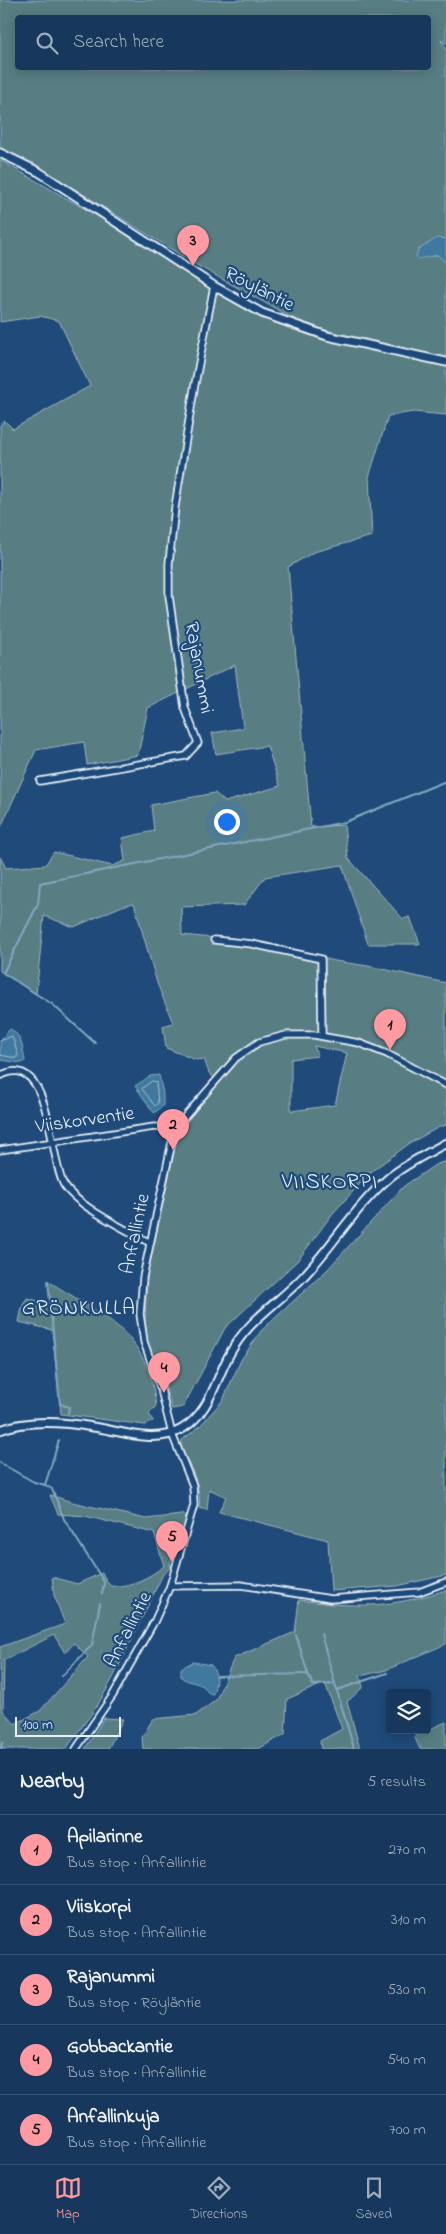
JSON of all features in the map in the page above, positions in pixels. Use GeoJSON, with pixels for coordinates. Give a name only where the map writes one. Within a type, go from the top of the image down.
{"type":"FeatureCollection","features":[{"type":"Feature","properties":{"kind":"street","name":"Röyläntie"},"geometry":{"type":"LineString","coordinates":[[0,153],[39,172],[214,286],[262,313],[298,327],[363,345],[446,362]]}},
{"type":"Feature","properties":{"kind":"street","name":"Rajanummi"},"geometry":{"type":"LineString","coordinates":[[40,781],[186,756],[198,743],[185,708],[169,596],[169,563],[175,507],[192,399],[214,286]]}},
{"type":"Feature","properties":{"kind":"street"},"geometry":{"type":"LineString","coordinates":[[214,940],[252,944],[321,959],[322,1036]]}},
{"type":"Feature","properties":{"kind":"street","name":"Anfallintie"},"geometry":{"type":"LineString","coordinates":[[76,1749],[133,1662],[170,1586],[194,1505],[191,1481],[172,1434],[161,1390],[141,1330],[141,1292],[176,1128],[212,1083],[250,1047],[269,1038],[286,1035],[322,1036],[374,1048],[446,1085]]}},
{"type":"Feature","properties":{"kind":"street"},"geometry":{"type":"LineString","coordinates":[[0,1076],[12,1072],[20,1074],[31,1079],[41,1092],[61,1178],[71,1193],[112,1221],[150,1243]]}},
{"type":"Feature","properties":{"kind":"street","name":"Viiskorventie"},"geometry":{"type":"LineString","coordinates":[[0,1150],[154,1127],[176,1128]]}},
{"type":"Feature","properties":{"kind":"street"},"geometry":{"type":"LineString","coordinates":[[0,1430],[17,1425],[40,1423],[92,1426],[156,1437],[172,1434],[196,1419],[207,1405],[224,1364],[249,1326],[302,1279],[381,1185],[401,1168],[446,1143]]}},
{"type":"Feature","properties":{"kind":"street"},"geometry":{"type":"LineString","coordinates":[[170,1586],[241,1585],[331,1598],[419,1592],[446,1582]]}},
{"type":"Feature","properties":{"kind":"green space"},"geometry":{"type":"Polygon","coordinates":[[[0,0],[446,0],[446,44],[440,39],[446,48],[446,357],[307,326],[200,267],[73,188],[0,148],[0,0]]]}},
{"type":"Feature","properties":{"kind":"green space"},"geometry":{"type":"Polygon","coordinates":[[[0,160],[106,221],[189,275],[260,316],[335,343],[446,367],[446,415],[413,412],[388,416],[369,477],[372,536],[314,552],[288,567],[311,827],[344,825],[348,858],[403,919],[410,917],[420,944],[368,944],[342,865],[265,877],[244,905],[181,907],[182,935],[252,942],[446,983],[446,1125],[410,1143],[372,1171],[333,1213],[298,1260],[225,1328],[183,1407],[172,1409],[160,1369],[150,1351],[147,1338],[145,1321],[147,1276],[179,1130],[219,1083],[209,1073],[204,1059],[196,1060],[166,1048],[163,1026],[173,1023],[157,983],[134,903],[122,906],[74,927],[44,916],[36,994],[0,971],[0,857],[6,868],[45,865],[54,852],[112,866],[125,861],[122,838],[154,831],[151,805],[215,793],[225,802],[280,786],[267,746],[216,754],[212,733],[243,728],[235,665],[148,708],[138,755],[87,765],[84,742],[36,750],[0,829],[0,425],[5,421],[13,429],[90,386],[59,321],[40,316],[0,322],[0,160]],[[314,1046],[318,1056],[291,1059],[291,1111],[335,1105],[347,1053],[314,1046]]]}},
{"type":"Feature","properties":{"kind":"green space"},"geometry":{"type":"Polygon","coordinates":[[[446,1161],[446,1575],[397,1586],[331,1591],[328,1540],[219,1512],[226,1497],[209,1489],[207,1510],[199,1508],[197,1484],[180,1446],[182,1440],[200,1426],[223,1400],[241,1360],[261,1331],[327,1270],[404,1186],[435,1165],[446,1161]]]}},
{"type":"Feature","properties":{"kind":"green space"},"geometry":{"type":"Polygon","coordinates":[[[48,1281],[105,1317],[133,1343],[143,1360],[151,1380],[156,1406],[149,1414],[153,1421],[145,1425],[61,1414],[52,1330],[19,1322],[22,1307],[27,1298],[50,1304],[48,1281]]]}},
{"type":"Feature","properties":{"kind":"green space"},"geometry":{"type":"Polygon","coordinates":[[[50,1495],[146,1519],[190,1514],[172,1556],[170,1568],[163,1574],[113,1678],[97,1706],[66,1749],[0,1749],[0,1647],[65,1624],[54,1595],[52,1577],[77,1584],[102,1573],[110,1586],[117,1586],[131,1584],[164,1566],[154,1533],[85,1516],[58,1514],[50,1495]],[[54,1635],[4,1660],[3,1711],[15,1724],[40,1711],[88,1657],[74,1643],[65,1653],[54,1635]]]}},
{"type":"Feature","properties":{"kind":"green space"},"geometry":{"type":"Polygon","coordinates":[[[446,1590],[446,1644],[386,1670],[360,1676],[363,1687],[347,1702],[360,1749],[321,1749],[320,1741],[342,1729],[325,1683],[287,1699],[285,1734],[258,1749],[143,1749],[142,1737],[153,1719],[196,1715],[216,1700],[234,1658],[295,1632],[299,1600],[373,1605],[408,1600],[446,1590]]]}},
{"type":"Feature","properties":{"kind":"green space"},"geometry":{"type":"Polygon","coordinates":[[[104,1718],[123,1719],[108,1749],[85,1749],[104,1718]]]}},
{"type":"Feature","properties":{"kind":"green space"},"geometry":{"type":"Polygon","coordinates":[[[446,1722],[446,1749],[420,1749],[414,1736],[431,1734],[431,1729],[446,1722]]]}},
{"type":"Feature","properties":{"kind":"water"},"geometry":{"type":"Polygon","coordinates":[[[437,238],[446,239],[446,263],[438,255],[418,259],[416,256],[418,250],[437,238]]]}},
{"type":"Feature","properties":{"kind":"water"},"geometry":{"type":"Polygon","coordinates":[[[10,1029],[17,1035],[21,1043],[25,1061],[22,1063],[0,1060],[0,1040],[10,1029]]]}},
{"type":"Feature","properties":{"kind":"water"},"geometry":{"type":"Polygon","coordinates":[[[159,1075],[163,1094],[163,1106],[154,1113],[135,1086],[150,1076],[159,1075]]]}},
{"type":"Feature","properties":{"kind":"water"},"geometry":{"type":"Polygon","coordinates":[[[193,1662],[211,1665],[214,1669],[216,1679],[213,1694],[209,1693],[202,1685],[181,1677],[181,1668],[193,1662]]]}},
{"type":"Feature","properties":{"kind":"waterway"},"geometry":{"type":"LineString","coordinates":[[95,1043],[52,1004],[3,973],[38,904],[40,883],[345,822],[446,781]]}},
{"type":"Feature","properties":{"kind":"waterway"},"geometry":{"type":"LineString","coordinates":[[48,1281],[60,1404],[69,1407],[68,1413]]}},
{"type":"Feature","properties":{"kind":"waterway"},"geometry":{"type":"LineString","coordinates":[[59,1440],[45,1485],[52,1489],[64,1519],[104,1582],[102,1594]]}},
{"type":"Feature","properties":{"kind":"waterway"},"geometry":{"type":"LineString","coordinates":[[0,1463],[34,1482],[45,1485]]}},
{"type":"Feature","properties":{"kind":"waterway"},"geometry":{"type":"LineString","coordinates":[[62,1676],[92,1645],[100,1603]]}},
{"type":"Feature","properties":{"kind":"waterway"},"geometry":{"type":"LineString","coordinates":[[321,1634],[335,1684]]}},
{"type":"Feature","properties":{"kind":"waterway"},"geometry":{"type":"LineString","coordinates":[[296,1635],[308,1674]]}},
{"type":"Feature","properties":{"kind":"waterway"},"geometry":{"type":"LineString","coordinates":[[337,1690],[387,1673]]}},
{"type":"Feature","properties":{"kind":"waterway"},"geometry":{"type":"LineString","coordinates":[[217,1676],[308,1674],[313,1685],[335,1684],[354,1749]]}},
{"type":"Feature","properties":{"kind":"waterway"},"geometry":{"type":"LineString","coordinates":[[1,1749],[3,1742]]}},
{"type":"Feature","properties":{"kind":"place","name":"Rajanummi"},"geometry":{"type":"Point","coordinates":[193,266]}},
{"type":"Feature","properties":{"kind":"place","name":"Apilarinne"},"geometry":{"type":"Point","coordinates":[390,1050]}},
{"type":"Feature","properties":{"kind":"place","name":"Viiskorpi"},"geometry":{"type":"Point","coordinates":[173,1150]}},
{"type":"Feature","properties":{"kind":"place","name":"Gobbackantie"},"geometry":{"type":"Point","coordinates":[164,1393]}},
{"type":"Feature","properties":{"kind":"place","name":"Anfallinkuja"},"geometry":{"type":"Point","coordinates":[172,1562]}},
{"type":"Feature","properties":{"kind":"district","name":"VIISKORPI"},"geometry":{"type":"Point","coordinates":[330,1183]}},
{"type":"Feature","properties":{"kind":"district","name":"GRÖNKULLA"},"geometry":{"type":"Point","coordinates":[79,1309]}}]}
